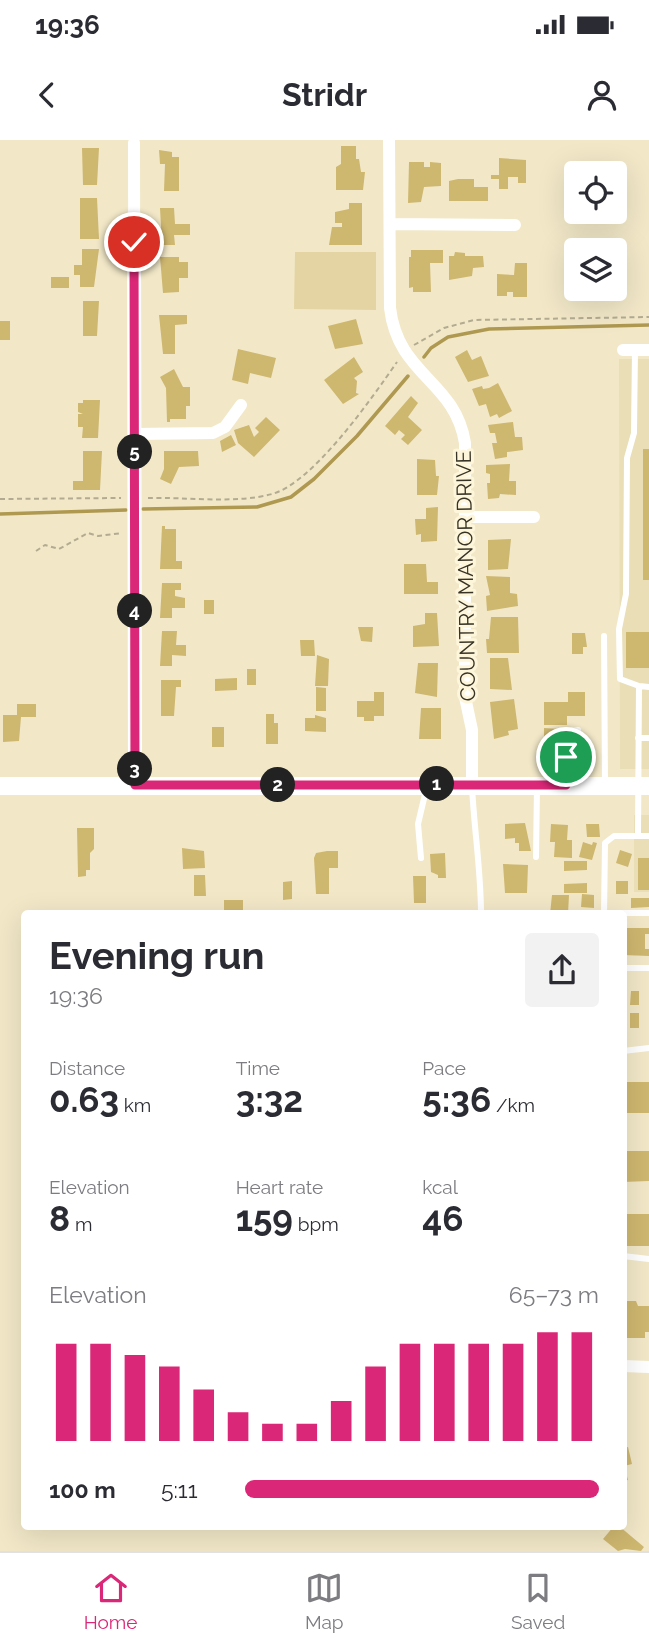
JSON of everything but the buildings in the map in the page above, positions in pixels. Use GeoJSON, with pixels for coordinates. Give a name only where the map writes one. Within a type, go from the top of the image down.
{"type":"FeatureCollection","features":[{"type":"Feature","properties":{"kind":"main road"},"geometry":{"type":"LineString","coordinates":[[0,786],[643,786]]}},
{"type":"Feature","properties":{"kind":"street","name":"COUNTRY MANOR DRIVE"},"geometry":{"type":"LineString","coordinates":[[389,140],[392,325],[408,358],[448,399],[462,427],[465,450],[465,697],[472,730],[472,784]]}},
{"type":"Feature","properties":{"kind":"street"},"geometry":{"type":"LineString","coordinates":[[134,143],[135,785]]}},
{"type":"Feature","properties":{"kind":"street"},"geometry":{"type":"LineString","coordinates":[[390,224],[515,225]]}},
{"type":"Feature","properties":{"kind":"street"},"geometry":{"type":"LineString","coordinates":[[629,350],[649,350]]}},
{"type":"Feature","properties":{"kind":"street"},"geometry":{"type":"LineString","coordinates":[[135,434],[213,433],[225,427],[241,405]]}},
{"type":"Feature","properties":{"kind":"street"},"geometry":{"type":"LineString","coordinates":[[466,517],[534,516]]}},
{"type":"Feature","properties":{"kind":"street"},"geometry":{"type":"LineString","coordinates":[[627,1366],[649,1367]]}},
{"type":"Feature","properties":{"kind":"lane"},"geometry":{"type":"LineString","coordinates":[[629,350],[634,433],[627,458],[626,594],[620,629],[620,678],[639,687],[649,687]]}},
{"type":"Feature","properties":{"kind":"lane"},"geometry":{"type":"LineString","coordinates":[[604,636],[605,786]]}},
{"type":"Feature","properties":{"kind":"lane"},"geometry":{"type":"LineString","coordinates":[[638,836],[643,786],[638,738],[639,687]]}},
{"type":"Feature","properties":{"kind":"lane"},"geometry":{"type":"LineString","coordinates":[[638,738],[649,738]]}},
{"type":"Feature","properties":{"kind":"lane"},"geometry":{"type":"LineString","coordinates":[[566,757],[566,785]]}},
{"type":"Feature","properties":{"kind":"lane"},"geometry":{"type":"LineString","coordinates":[[421,858],[418,824],[427,784]]}},
{"type":"Feature","properties":{"kind":"lane"},"geometry":{"type":"LineString","coordinates":[[472,784],[474,832],[481,867],[481,910]]}},
{"type":"Feature","properties":{"kind":"lane"},"geometry":{"type":"LineString","coordinates":[[536,857],[537,785]]}},
{"type":"Feature","properties":{"kind":"lane"},"geometry":{"type":"LineString","coordinates":[[604,910],[605,843],[614,836],[649,836]]}},
{"type":"Feature","properties":{"kind":"lane"},"geometry":{"type":"LineString","coordinates":[[627,913],[649,913]]}},
{"type":"Feature","properties":{"kind":"lane"},"geometry":{"type":"LineString","coordinates":[[627,968],[649,968]]}},
{"type":"Feature","properties":{"kind":"lane"},"geometry":{"type":"LineString","coordinates":[[627,1051],[649,1048]]}},
{"type":"Feature","properties":{"kind":"lane"},"geometry":{"type":"LineString","coordinates":[[627,1256],[649,1259]]}},
{"type":"Feature","properties":{"kind":"path"},"geometry":{"type":"LineString","coordinates":[[413,346],[444,328],[474,320],[649,317]]}},
{"type":"Feature","properties":{"kind":"path"},"geometry":{"type":"LineString","coordinates":[[141,498],[250,498],[274,494],[295,483],[345,430],[398,361]]}},
{"type":"Feature","properties":{"kind":"path"},"geometry":{"type":"LineString","coordinates":[[0,499],[130,498]]}},
{"type":"Feature","properties":{"kind":"path"},"geometry":{"type":"LineString","coordinates":[[36,551],[46,545],[60,549],[88,533],[98,536],[123,533]]}},
{"type":"Feature","properties":{"kind":"shaded area"},"geometry":{"type":"Polygon","coordinates":[[[295,252],[376,252],[376,310],[294,309],[295,252]]]}},
{"type":"Feature","properties":{"kind":"shaded area"},"geometry":{"type":"Polygon","coordinates":[[[619,359],[649,359],[649,769],[620,769],[619,359]]]}},
{"type":"Feature","properties":{"kind":"shaded area"},"geometry":{"type":"Polygon","coordinates":[[[634,815],[649,815],[649,892],[634,892],[634,815]]]}},
{"type":"Feature","properties":{"kind":"waterway"},"geometry":{"type":"LineString","coordinates":[[424,357],[431,348],[448,337],[489,329],[649,325]]}},
{"type":"Feature","properties":{"kind":"waterway"},"geometry":{"type":"LineString","coordinates":[[143,509],[257,507],[291,497],[314,479],[357,436],[408,376]]}},
{"type":"Feature","properties":{"kind":"waterway"},"geometry":{"type":"LineString","coordinates":[[0,514],[126,510]]}},
{"type":"Feature","properties":{"kind":"route"},"geometry":{"type":"LineString","coordinates":[[134,242],[135,785],[566,785],[566,757]]}}]}
